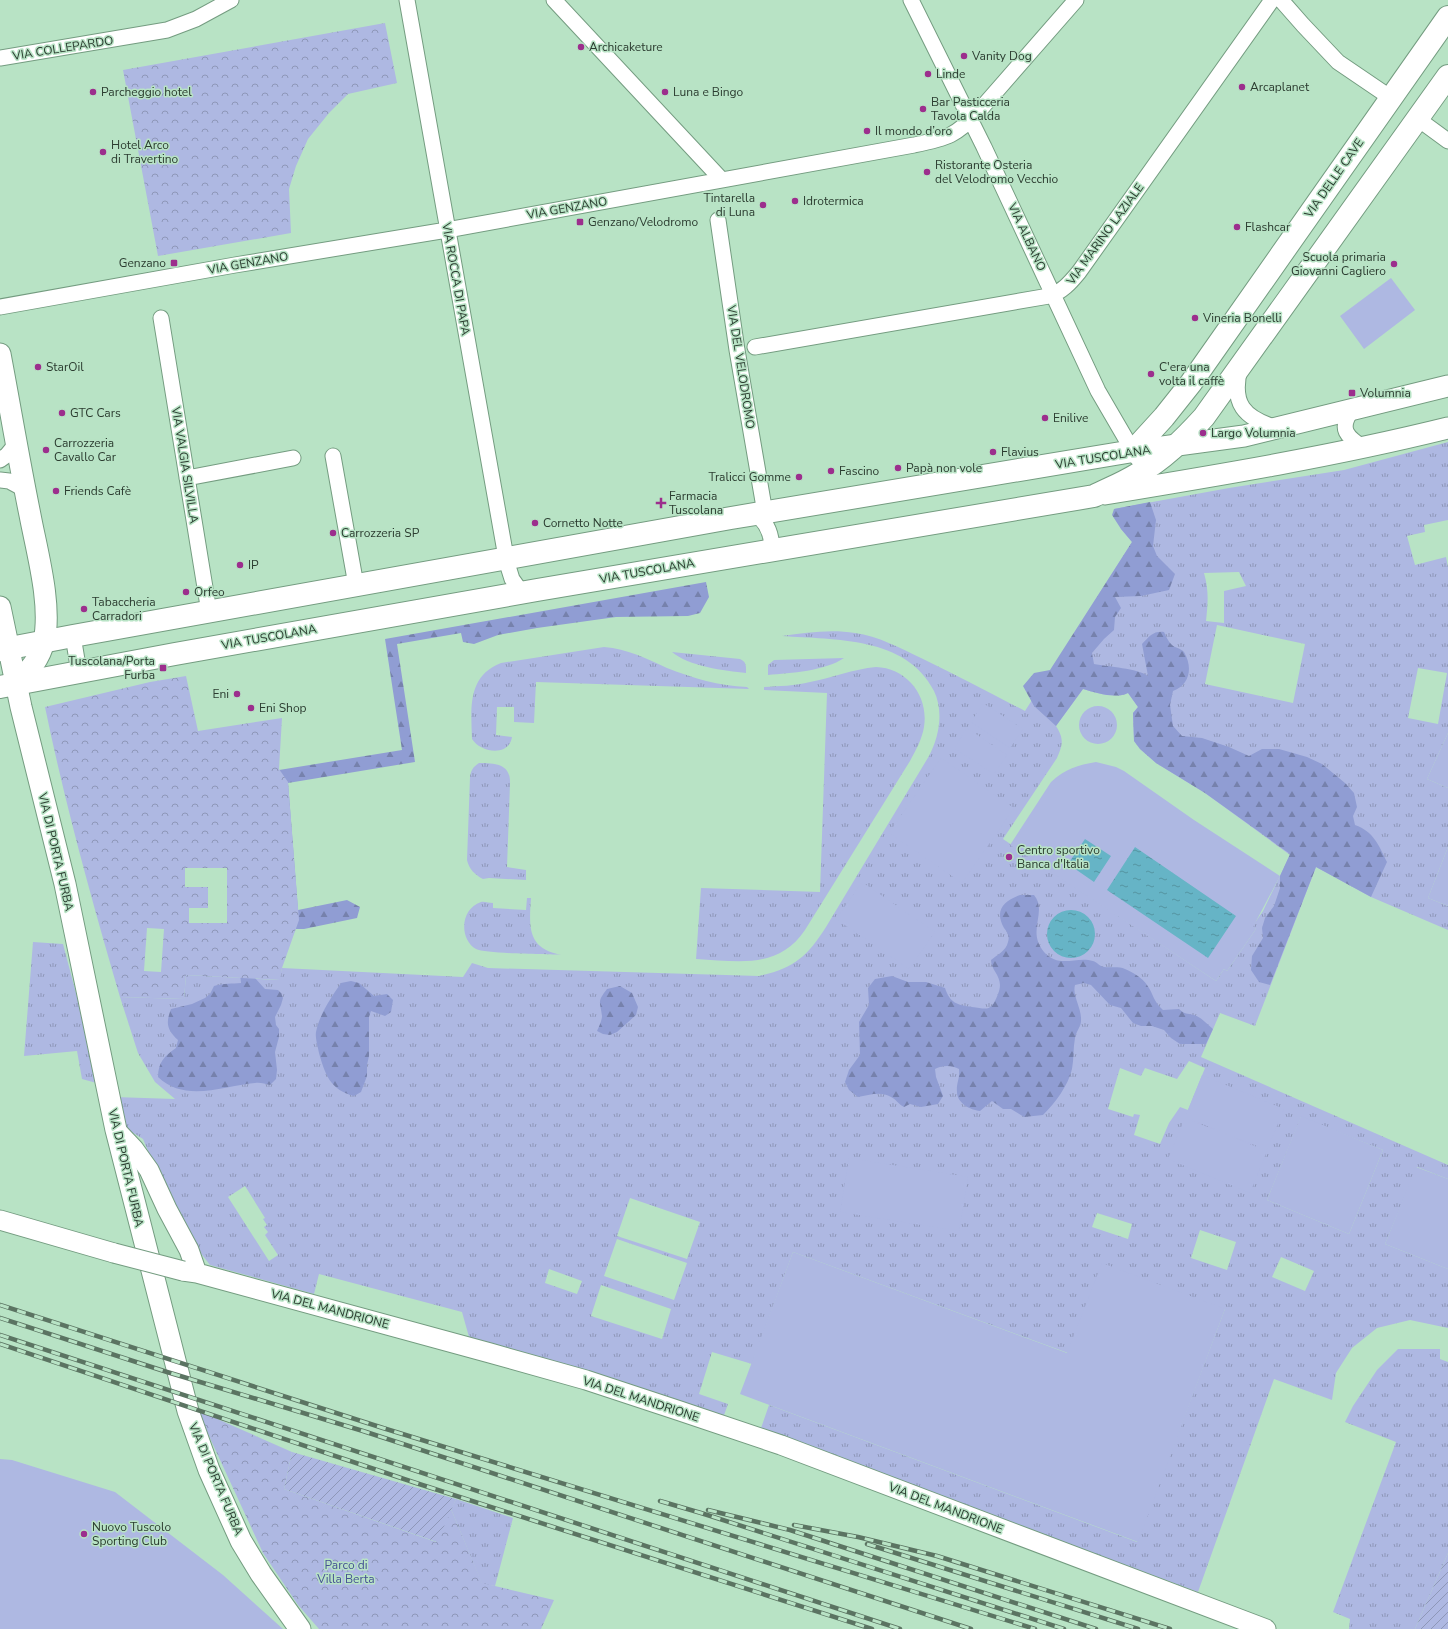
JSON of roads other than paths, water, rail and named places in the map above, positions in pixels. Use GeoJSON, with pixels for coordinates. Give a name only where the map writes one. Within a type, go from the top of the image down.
{"type":"FeatureCollection","features":[{"type":"Feature","properties":{"kind":"main road","name":"VIA DELLE CAVE"},"geometry":{"type":"LineString","coordinates":[[1133,451],[1164,418],[1194,378],[1448,17]]}},
{"type":"Feature","properties":{"kind":"main road"},"geometry":{"type":"LineString","coordinates":[[1094,496],[1144,470],[1176,446],[1212,407],[1448,76]]}},
{"type":"Feature","properties":{"kind":"main road"},"geometry":{"type":"LineString","coordinates":[[1390,98],[1418,119]]}},
{"type":"Feature","properties":{"kind":"main road"},"geometry":{"type":"LineString","coordinates":[[0,354],[43,589],[46,623],[41,653],[36,661],[8,686]]}},
{"type":"Feature","properties":{"kind":"main road","name":"VIA TUSCOLANA"},"geometry":{"type":"LineString","coordinates":[[4,649],[760,514],[1133,451],[1244,436],[1448,386]]}},
{"type":"Feature","properties":{"kind":"main road","name":"VIA TUSCOLANA"},"geometry":{"type":"LineString","coordinates":[[8,686],[522,593],[1233,473],[1364,448],[1448,428]]}},
{"type":"Feature","properties":{"kind":"main road","name":"VIA DI PORTA FURBA"},"geometry":{"type":"LineString","coordinates":[[0,607],[8,686],[65,884],[116,1130],[167,1333],[197,1440],[241,1541],[261,1574],[300,1629]]}},
{"type":"Feature","properties":{"kind":"street","name":"VIA COLLEPARDO"},"geometry":{"type":"LineString","coordinates":[[0,58],[127,38],[183,26],[231,0]]}},
{"type":"Feature","properties":{"kind":"street","name":"VIA ROCCA DI PAPA"},"geometry":{"type":"LineString","coordinates":[[407,0],[506,559]]}},
{"type":"Feature","properties":{"kind":"street"},"geometry":{"type":"LineString","coordinates":[[554,0],[722,180]]}},
{"type":"Feature","properties":{"kind":"street","name":"VIA ALBANO"},"geometry":{"type":"LineString","coordinates":[[911,0],[1054,295],[1098,391],[1133,451]]}},
{"type":"Feature","properties":{"kind":"street","name":"VIA GENZANO"},"geometry":{"type":"LineString","coordinates":[[0,307],[220,267],[447,230],[946,138],[957,132],[970,120],[1076,0]]}},
{"type":"Feature","properties":{"kind":"street","name":"VIA MARINO LAZIALE"},"geometry":{"type":"LineString","coordinates":[[755,347],[1054,295],[1064,289],[1079,272],[1272,0]]}},
{"type":"Feature","properties":{"kind":"street"},"geometry":{"type":"LineString","coordinates":[[1282,0],[1302,25],[1338,62],[1390,98]]}},
{"type":"Feature","properties":{"kind":"street"},"geometry":{"type":"LineString","coordinates":[[1418,119],[1448,141]]}},
{"type":"Feature","properties":{"kind":"street","name":"VIA DEL VELODROMO"},"geometry":{"type":"LineString","coordinates":[[718,220],[760,514]]}},
{"type":"Feature","properties":{"kind":"street","name":"VIA VALGIA SILVILLA"},"geometry":{"type":"LineString","coordinates":[[161,318],[209,612]]}},
{"type":"Feature","properties":{"kind":"street"},"geometry":{"type":"LineString","coordinates":[[1240,368],[1238,378],[1238,395],[1246,413],[1256,421],[1278,428]]}},
{"type":"Feature","properties":{"kind":"street"},"geometry":{"type":"LineString","coordinates":[[1352,410],[1347,417],[1345,430],[1353,441],[1364,448]]}},
{"type":"Feature","properties":{"kind":"street"},"geometry":{"type":"LineString","coordinates":[[0,460],[7,455],[16,444]]}},
{"type":"Feature","properties":{"kind":"street"},"geometry":{"type":"LineString","coordinates":[[1133,451],[1144,470]]}},
{"type":"Feature","properties":{"kind":"street"},"geometry":{"type":"LineString","coordinates":[[333,456],[356,585]]}},
{"type":"Feature","properties":{"kind":"street"},"geometry":{"type":"LineString","coordinates":[[187,478],[293,458]]}},
{"type":"Feature","properties":{"kind":"street"},"geometry":{"type":"LineString","coordinates":[[0,480],[10,481],[24,489]]}},
{"type":"Feature","properties":{"kind":"street"},"geometry":{"type":"LineString","coordinates":[[760,514],[762,521],[769,532],[772,551]]}},
{"type":"Feature","properties":{"kind":"street"},"geometry":{"type":"LineString","coordinates":[[506,559],[510,573],[522,593]]}},
{"type":"Feature","properties":{"kind":"street"},"geometry":{"type":"LineString","coordinates":[[73,636],[79,672]]}},
{"type":"Feature","properties":{"kind":"street"},"geometry":{"type":"LineString","coordinates":[[116,1130],[134,1149],[150,1170],[167,1209],[189,1250],[190,1272]]}},
{"type":"Feature","properties":{"kind":"street","name":"VIA DEL MANDRIONE"},"geometry":{"type":"LineString","coordinates":[[0,1220],[586,1380],[781,1445],[1266,1629]]}},
{"type":"Feature","properties":{"kind":"water"},"geometry":{"type":"Polygon","coordinates":[[[1085,839],[1111,856],[1094,882],[1068,864],[1085,839]]]}},
{"type":"Feature","properties":{"kind":"water"},"geometry":{"type":"Polygon","coordinates":[[[1135,847],[1236,916],[1208,958],[1107,890],[1135,847]]]}},
{"type":"Feature","properties":{"kind":"water"},"geometry":{"type":"Polygon","coordinates":[[[1066,910],[1076,910],[1085,914],[1091,920],[1095,929],[1095,939],[1091,948],[1085,954],[1076,958],[1066,958],[1057,954],[1051,948],[1047,939],[1047,929],[1051,920],[1057,914],[1066,910]]]}},
{"type":"Feature","properties":{"kind":"railway"},"geometry":{"type":"LineString","coordinates":[[0,1305],[383,1428],[1035,1629]]}},
{"type":"Feature","properties":{"kind":"railway"},"geometry":{"type":"LineString","coordinates":[[0,1318],[167,1372],[363,1431],[971,1629]]}},
{"type":"Feature","properties":{"kind":"railway"},"geometry":{"type":"LineString","coordinates":[[0,1335],[900,1629]]}},
{"type":"Feature","properties":{"kind":"railway"},"geometry":{"type":"LineString","coordinates":[[0,1344],[416,1483],[872,1629]]}},
{"type":"Feature","properties":{"kind":"railway"},"geometry":{"type":"LineString","coordinates":[[660,1501],[1064,1629]]}},
{"type":"Feature","properties":{"kind":"railway"},"geometry":{"type":"LineString","coordinates":[[708,1510],[790,1530],[1096,1629]]}},
{"type":"Feature","properties":{"kind":"railway"},"geometry":{"type":"LineString","coordinates":[[794,1525],[858,1537],[937,1556],[1170,1629]]}},
{"type":"Feature","properties":{"kind":"railway"},"geometry":{"type":"LineString","coordinates":[[867,1544],[1138,1629]]}},
{"type":"Feature","properties":{"kind":"place","name":"Archicaketure"},"geometry":{"type":"Point","coordinates":[581,47]}},
{"type":"Feature","properties":{"kind":"place","name":"Vanity Dog"},"geometry":{"type":"Point","coordinates":[964,56]}},
{"type":"Feature","properties":{"kind":"place","name":"Linde"},"geometry":{"type":"Point","coordinates":[928,74]}},
{"type":"Feature","properties":{"kind":"place","name":"Arcaplanet"},"geometry":{"type":"Point","coordinates":[1242,87]}},
{"type":"Feature","properties":{"kind":"place","name":"Parcheggio hotel"},"geometry":{"type":"Point","coordinates":[93,92]}},
{"type":"Feature","properties":{"kind":"place","name":"Luna e Bingo"},"geometry":{"type":"Point","coordinates":[665,92]}},
{"type":"Feature","properties":{"kind":"place","name":"Bar Pasticceria Tavola Calda"},"geometry":{"type":"Point","coordinates":[923,109]}},
{"type":"Feature","properties":{"kind":"place","name":"Il mondo d’oro"},"geometry":{"type":"Point","coordinates":[867,131]}},
{"type":"Feature","properties":{"kind":"place","name":"Hotel Arco di Travertino"},"geometry":{"type":"Point","coordinates":[103,152]}},
{"type":"Feature","properties":{"kind":"place","name":"Ristorante Osteria del Velodromo Vecchio"},"geometry":{"type":"Point","coordinates":[927,172]}},
{"type":"Feature","properties":{"kind":"place","name":"Idrotermica"},"geometry":{"type":"Point","coordinates":[795,201]}},
{"type":"Feature","properties":{"kind":"place","name":"Tintarella di Luna"},"geometry":{"type":"Point","coordinates":[763,205]}},
{"type":"Feature","properties":{"kind":"place","name":"Genzano/Velodromo"},"geometry":{"type":"Point","coordinates":[580,222]}},
{"type":"Feature","properties":{"kind":"place","name":"Flashcar"},"geometry":{"type":"Point","coordinates":[1237,227]}},
{"type":"Feature","properties":{"kind":"place","name":"Genzano"},"geometry":{"type":"Point","coordinates":[174,263]}},
{"type":"Feature","properties":{"kind":"place","name":"Scuola primaria Giovanni Cagliero"},"geometry":{"type":"Point","coordinates":[1394,264]}},
{"type":"Feature","properties":{"kind":"place","name":"Vineria Bonelli"},"geometry":{"type":"Point","coordinates":[1195,318]}},
{"type":"Feature","properties":{"kind":"place","name":"StarOil"},"geometry":{"type":"Point","coordinates":[38,367]}},
{"type":"Feature","properties":{"kind":"place","name":"C'era una volta il caffè"},"geometry":{"type":"Point","coordinates":[1151,374]}},
{"type":"Feature","properties":{"kind":"place","name":"Volumnia"},"geometry":{"type":"Point","coordinates":[1352,393]}},
{"type":"Feature","properties":{"kind":"place","name":"GTC Cars"},"geometry":{"type":"Point","coordinates":[62,413]}},
{"type":"Feature","properties":{"kind":"place","name":"Enilive"},"geometry":{"type":"Point","coordinates":[1045,418]}},
{"type":"Feature","properties":{"kind":"place","name":"Largo Volumnia"},"geometry":{"type":"Point","coordinates":[1203,433]}},
{"type":"Feature","properties":{"kind":"place","name":"Carrozzeria Cavallo Car"},"geometry":{"type":"Point","coordinates":[46,450]}},
{"type":"Feature","properties":{"kind":"place","name":"Flavius"},"geometry":{"type":"Point","coordinates":[993,452]}},
{"type":"Feature","properties":{"kind":"place","name":"Papà non vole"},"geometry":{"type":"Point","coordinates":[898,468]}},
{"type":"Feature","properties":{"kind":"place","name":"Fascino"},"geometry":{"type":"Point","coordinates":[831,471]}},
{"type":"Feature","properties":{"kind":"place","name":"Tralicci Gomme"},"geometry":{"type":"Point","coordinates":[799,477]}},
{"type":"Feature","properties":{"kind":"place","name":"Friends Cafè"},"geometry":{"type":"Point","coordinates":[56,491]}},
{"type":"Feature","properties":{"kind":"place","name":"Farmacia Tuscolana"},"geometry":{"type":"Point","coordinates":[661,503]}},
{"type":"Feature","properties":{"kind":"place","name":"Cornetto Notte"},"geometry":{"type":"Point","coordinates":[535,523]}},
{"type":"Feature","properties":{"kind":"place","name":"Carrozzeria SP"},"geometry":{"type":"Point","coordinates":[333,533]}},
{"type":"Feature","properties":{"kind":"place","name":"IP"},"geometry":{"type":"Point","coordinates":[240,565]}},
{"type":"Feature","properties":{"kind":"place","name":"Orfeo"},"geometry":{"type":"Point","coordinates":[186,592]}},
{"type":"Feature","properties":{"kind":"place","name":"Tabaccheria Carradori"},"geometry":{"type":"Point","coordinates":[84,609]}},
{"type":"Feature","properties":{"kind":"place","name":"Tuscolana/Porta Furba"},"geometry":{"type":"Point","coordinates":[163,668]}},
{"type":"Feature","properties":{"kind":"place","name":"Eni"},"geometry":{"type":"Point","coordinates":[237,694]}},
{"type":"Feature","properties":{"kind":"place","name":"Eni Shop"},"geometry":{"type":"Point","coordinates":[251,708]}},
{"type":"Feature","properties":{"kind":"place","name":"Centro sportivo Banca d'Italia"},"geometry":{"type":"Point","coordinates":[1009,857]}},
{"type":"Feature","properties":{"kind":"place","name":"Nuovo Tuscolo Sporting Club"},"geometry":{"type":"Point","coordinates":[84,1534]}},
{"type":"Feature","properties":{"kind":"park label","name":"Parco di Villa Berta"},"geometry":{"type":"Point","coordinates":[346,1572]}}]}
